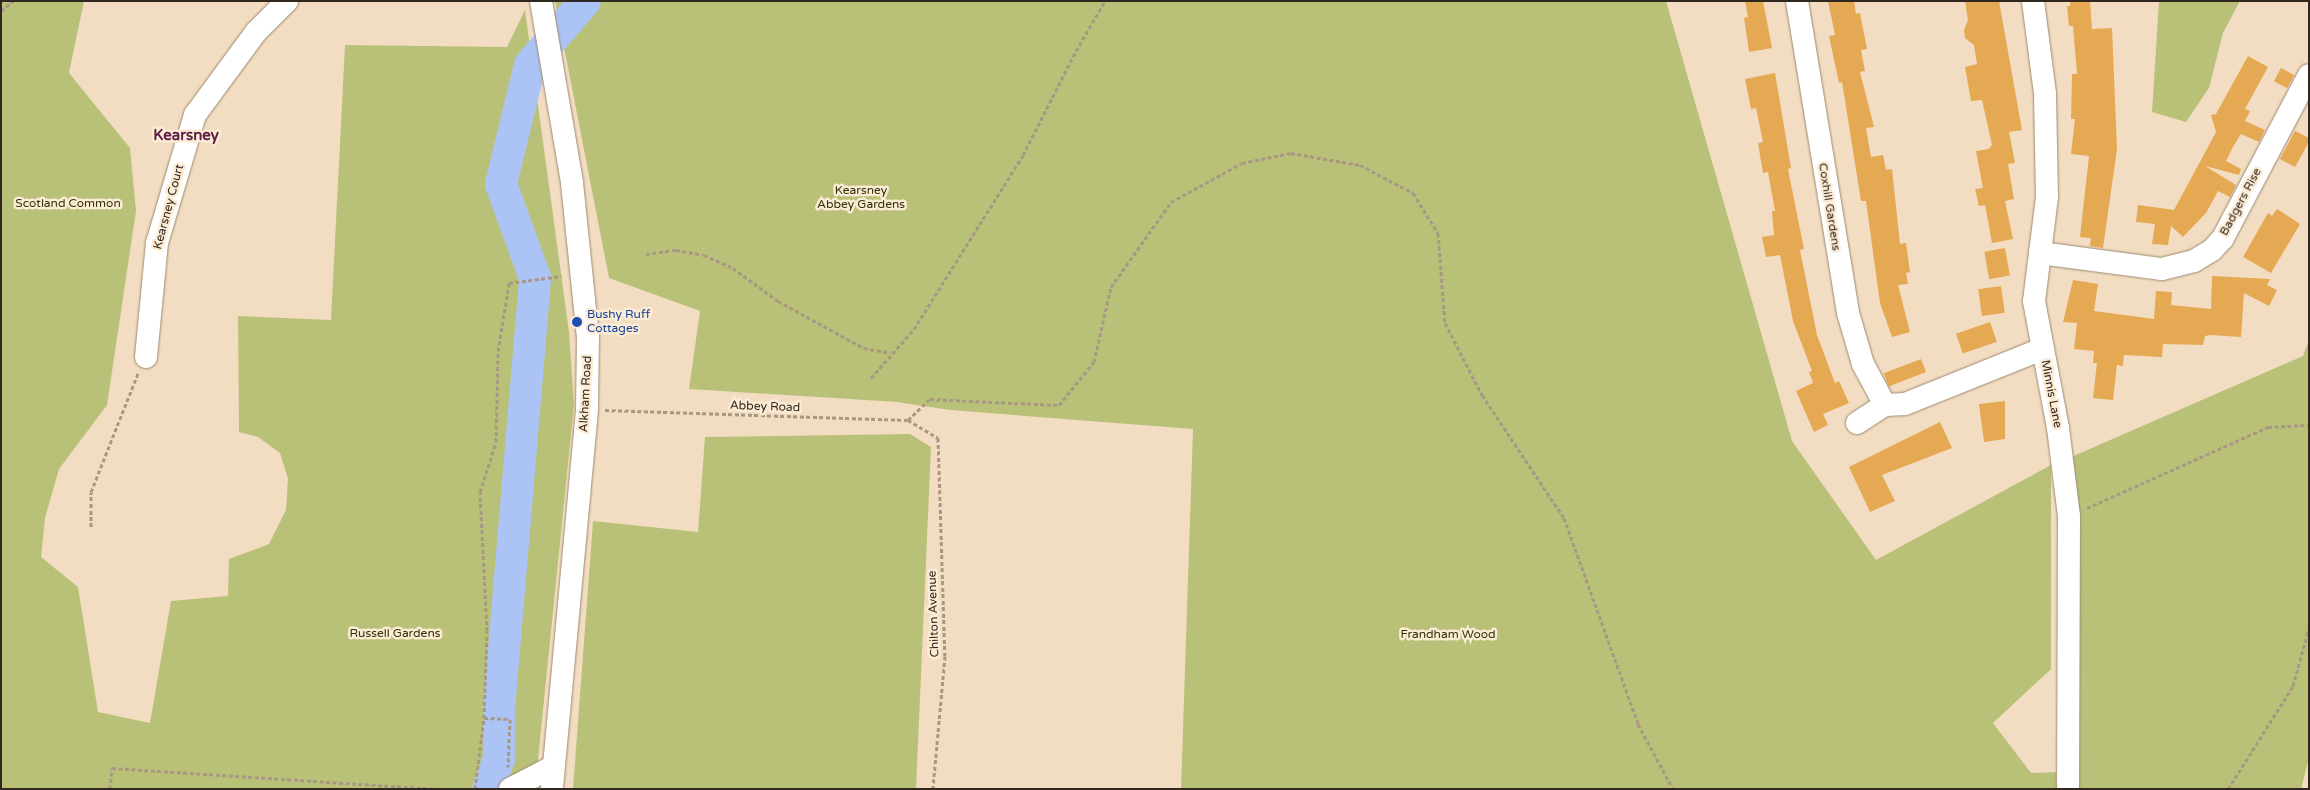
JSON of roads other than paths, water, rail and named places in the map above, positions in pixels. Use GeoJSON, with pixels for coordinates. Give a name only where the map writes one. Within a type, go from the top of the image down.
{"type":"FeatureCollection","features":[{"type":"Feature","properties":{"kind":"street","name":"Kearsney Court"},"geometry":{"type":"LineString","coordinates":[[146,357],[157,243],[195,115],[256,32],[287,1]]}},
{"type":"Feature","properties":{"kind":"street","name":"Alkham Road"},"geometry":{"type":"LineString","coordinates":[[541,1],[560,105],[585,301],[587,410],[552,778]]}},
{"type":"Feature","properties":{"kind":"street","name":"Coxhill Gardens"},"geometry":{"type":"LineString","coordinates":[[1797,1],[1848,314],[1863,364],[1884,405]]}},
{"type":"Feature","properties":{"kind":"street","name":"Minnis Lane"},"geometry":{"type":"LineString","coordinates":[[2033,1],[2045,94],[2047,197],[2034,301],[2058,428],[2069,516],[2068,789]]}},
{"type":"Feature","properties":{"kind":"street","name":"Badgers Rise"},"geometry":{"type":"LineString","coordinates":[[2040,253],[2162,269],[2194,261],[2212,250],[2223,238],[2309,75]]}},
{"type":"Feature","properties":{"kind":"street"},"geometry":{"type":"LineString","coordinates":[[1857,423],[1884,405],[1905,404],[2042,349]]}},
{"type":"Feature","properties":{"kind":"street"},"geometry":{"type":"LineString","coordinates":[[510,789],[530,777],[552,778]]}},
{"type":"Feature","properties":{"kind":"waterway"},"geometry":{"type":"LineString","coordinates":[[488,789],[499,758],[499,709],[535,278],[501,184],[530,65],[585,1]]}},
{"type":"Feature","properties":{"kind":"place","name":"Bushy Ruff Cottages"},"geometry":{"type":"Point","coordinates":[577,322]}},
{"type":"Feature","properties":{"kind":"district","name":"Kearsney"},"geometry":{"type":"Point","coordinates":[186,136]}},
{"type":"Feature","properties":{"kind":"park label","name":"Kearsney Abbey Gardens"},"geometry":{"type":"Point","coordinates":[861,198]}},
{"type":"Feature","properties":{"kind":"park label","name":"Scotland Common"},"geometry":{"type":"Point","coordinates":[68,204]}},
{"type":"Feature","properties":{"kind":"park label","name":"Russell Gardens"},"geometry":{"type":"Point","coordinates":[395,634]}},
{"type":"Feature","properties":{"kind":"park label","name":"Frandham Wood"},"geometry":{"type":"Point","coordinates":[1448,635]}}]}
